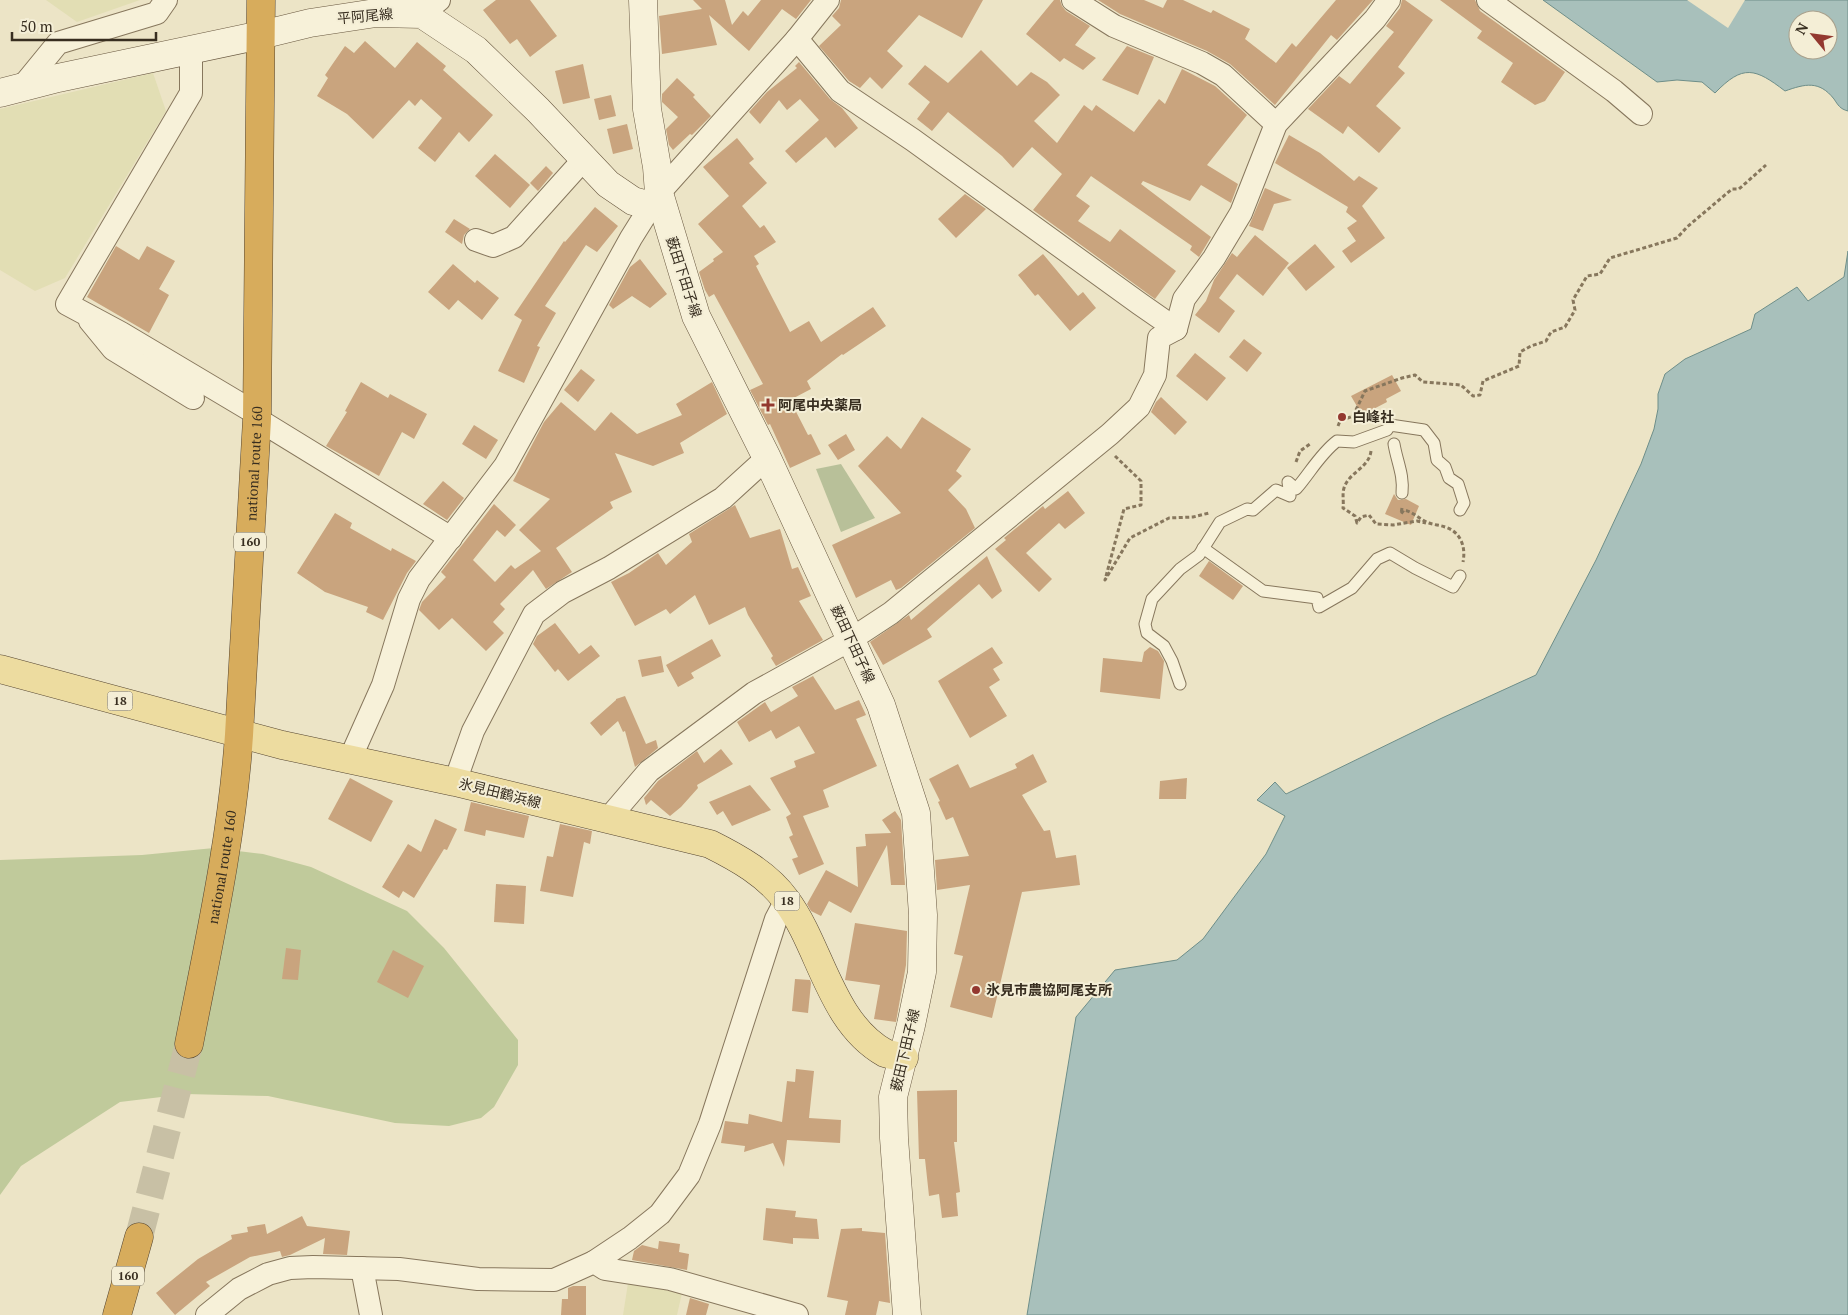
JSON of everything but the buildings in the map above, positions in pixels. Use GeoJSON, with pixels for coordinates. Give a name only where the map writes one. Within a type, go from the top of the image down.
{"type":"FeatureCollection","features":[{"type":"Feature","properties":{"kind":"highway","name":"national route 160"},"geometry":{"type":"LineString","coordinates":[[189,1044],[216,907],[236,776],[239,735],[257,416],[262,0]]}},
{"type":"Feature","properties":{"kind":"highway","name":"160"},"geometry":{"type":"LineString","coordinates":[[117,1315],[139,1237]]}},
{"type":"Feature","properties":{"kind":"main road","name":"薮田下田子線"},"geometry":{"type":"LineString","coordinates":[[643,0],[646,109],[656,167],[655,200],[696,316],[767,458],[881,705],[916,813],[923,915],[922,972],[894,1097],[894,1138],[907,1315]]}},
{"type":"Feature","properties":{"kind":"main road","name":"平阿尾線"},"geometry":{"type":"LineString","coordinates":[[11,90],[58,78],[261,35],[310,22],[430,7],[538,110],[608,184],[633,202],[655,200]]}},
{"type":"Feature","properties":{"kind":"main road","name":"氷見田鶴浜線"},"geometry":{"type":"LineString","coordinates":[[0,670],[191,720],[239,735],[455,782],[710,844],[742,860],[772,884],[786,900],[801,924],[838,1002],[862,1035],[886,1053],[904,1058]]}},
{"type":"Feature","properties":{"kind":"street"},"geometry":{"type":"LineString","coordinates":[[11,90],[58,43],[157,13],[166,0]]}},
{"type":"Feature","properties":{"kind":"street"},"geometry":{"type":"LineString","coordinates":[[350,759],[383,684],[409,598],[419,579],[505,466],[631,238],[655,200],[797,40],[828,0]]}},
{"type":"Feature","properties":{"kind":"street"},"geometry":{"type":"LineString","coordinates":[[1073,0],[1114,26],[1202,63],[1222,75],[1276,124]]}},
{"type":"Feature","properties":{"kind":"street"},"geometry":{"type":"LineString","coordinates":[[608,819],[649,771],[747,698],[850,640],[891,613],[1110,434],[1139,407],[1155,375],[1159,338],[1176,328],[1184,300],[1214,258],[1241,213],[1276,124],[1375,19],[1389,0]]}},
{"type":"Feature","properties":{"kind":"street"},"geometry":{"type":"LineString","coordinates":[[1488,0],[1614,91],[1641,114]]}},
{"type":"Feature","properties":{"kind":"street"},"geometry":{"type":"LineString","coordinates":[[797,40],[840,91],[913,140],[1176,328]]}},
{"type":"Feature","properties":{"kind":"street"},"geometry":{"type":"LineString","coordinates":[[191,49],[191,93],[67,304],[121,333],[451,538]]}},
{"type":"Feature","properties":{"kind":"street"},"geometry":{"type":"LineString","coordinates":[[476,240],[493,246],[514,237],[584,159]]}},
{"type":"Feature","properties":{"kind":"street"},"geometry":{"type":"LineString","coordinates":[[85,314],[113,349],[193,398]]}},
{"type":"Feature","properties":{"kind":"street"},"geometry":{"type":"LineString","coordinates":[[291,456],[379,509],[393,502]]}},
{"type":"Feature","properties":{"kind":"street"},"geometry":{"type":"LineString","coordinates":[[455,782],[473,730],[534,614],[563,592],[609,568],[723,498],[767,458]]}},
{"type":"Feature","properties":{"kind":"street"},"geometry":{"type":"LineString","coordinates":[[207,1315],[239,1289],[268,1274],[290,1268],[399,1269],[478,1279],[554,1280],[594,1262],[630,1238],[660,1214],[689,1175],[710,1124],[776,919],[786,900]]}},
{"type":"Feature","properties":{"kind":"street"},"geometry":{"type":"LineString","coordinates":[[594,1262],[605,1270],[670,1279],[797,1315]]}},
{"type":"Feature","properties":{"kind":"street"},"geometry":{"type":"LineString","coordinates":[[362,1268],[371,1315]]}},
{"type":"Feature","properties":{"kind":"lane"},"geometry":{"type":"LineString","coordinates":[[1288,482],[1296,489],[1327,449],[1337,441],[1354,442],[1387,430],[1390,425],[1424,430],[1434,443],[1436,460],[1445,467],[1449,478],[1458,484],[1464,504],[1460,510]]}},
{"type":"Feature","properties":{"kind":"lane"},"geometry":{"type":"LineString","coordinates":[[1394,444],[1403,479],[1402,493]]}},
{"type":"Feature","properties":{"kind":"lane"},"geometry":{"type":"LineString","coordinates":[[1180,684],[1172,661],[1164,646],[1147,633],[1145,624],[1152,599],[1180,569],[1199,555],[1220,522],[1247,509],[1253,510],[1276,490],[1290,496],[1288,482]]}},
{"type":"Feature","properties":{"kind":"lane"},"geometry":{"type":"LineString","coordinates":[[1203,548],[1263,591],[1317,598],[1319,607],[1352,588],[1377,559],[1390,553],[1415,568],[1453,586],[1460,576]]}},
{"type":"Feature","properties":{"kind":"path"},"geometry":{"type":"LineString","coordinates":[[1338,428],[1340,421],[1353,416],[1365,392],[1402,378],[1415,375],[1423,382],[1461,385],[1473,396],[1480,395],[1483,381],[1520,366],[1520,352],[1546,341],[1552,332],[1565,327],[1575,310],[1572,300],[1587,276],[1600,274],[1610,258],[1677,238],[1687,227],[1732,189],[1739,189],[1766,164]]}},
{"type":"Feature","properties":{"kind":"path"},"geometry":{"type":"LineString","coordinates":[[1110,434],[1114,454],[1140,481],[1141,504],[1124,508],[1105,580],[1130,538],[1169,518],[1193,517],[1217,510]]}},
{"type":"Feature","properties":{"kind":"path"},"geometry":{"type":"LineString","coordinates":[[1288,482],[1300,451],[1316,441]]}},
{"type":"Feature","properties":{"kind":"path"},"geometry":{"type":"LineString","coordinates":[[1370,448],[1372,452],[1369,459],[1352,476],[1343,490],[1344,508],[1355,516],[1357,523],[1361,516],[1369,515],[1376,524],[1393,525],[1417,521],[1447,527],[1462,542],[1465,554],[1460,576]]}},
{"type":"Feature","properties":{"kind":"path"},"geometry":{"type":"LineString","coordinates":[[1402,493],[1401,514],[1404,510],[1408,511],[1429,524]]}},
{"type":"Feature","properties":{"kind":"shaded area"},"geometry":{"type":"Polygon","coordinates":[[[46,0],[140,0],[77,22],[46,0]]]}},
{"type":"Feature","properties":{"kind":"shaded area"},"geometry":{"type":"Polygon","coordinates":[[[153,73],[166,111],[65,278],[35,291],[0,270],[0,109],[153,73]]]}},
{"type":"Feature","properties":{"kind":"shaded area"},"geometry":{"type":"Polygon","coordinates":[[[628,1283],[682,1293],[677,1315],[623,1315],[628,1283]]]}},
{"type":"Feature","properties":{"kind":"green space"},"geometry":{"type":"Polygon","coordinates":[[[841,464],[875,518],[841,532],[816,469],[841,464]]]}},
{"type":"Feature","properties":{"kind":"green space"},"geometry":{"type":"Polygon","coordinates":[[[214,848],[263,854],[311,867],[407,911],[444,948],[518,1040],[518,1065],[494,1107],[481,1118],[449,1126],[395,1123],[268,1096],[186,1094],[120,1102],[21,1166],[0,1195],[0,860],[142,855],[214,848]]]}},
{"type":"Feature","properties":{"kind":"water"},"geometry":{"type":"Polygon","coordinates":[[[1543,0],[1848,0],[1848,111],[1841,108],[1828,93],[1817,86],[1805,85],[1785,91],[1775,83],[1749,72],[1734,77],[1715,93],[1702,82],[1677,80],[1657,82],[1543,0]]]}},
{"type":"Feature","properties":{"kind":"water"},"geometry":{"type":"Polygon","coordinates":[[[1848,251],[1848,1315],[1027,1315],[1076,1017],[1115,970],[1177,960],[1203,939],[1266,854],[1285,816],[1257,800],[1275,782],[1286,794],[1442,718],[1536,675],[1596,560],[1641,464],[1654,429],[1658,409],[1658,394],[1665,374],[1685,359],[1751,329],[1755,314],[1797,287],[1808,301],[1844,277],[1848,251]]]}},
{"type":"Feature","properties":{"kind":"pier"},"geometry":{"type":"Polygon","coordinates":[[[1687,0],[1745,0],[1728,28],[1687,0]]]}},
{"type":"Feature","properties":{"kind":"tunnel"},"geometry":{"type":"LineString","coordinates":[[139,1237],[189,1044]]}},
{"type":"Feature","properties":{"kind":"place","name":"阿尾中央薬局"},"geometry":{"type":"Point","coordinates":[768,405]}},
{"type":"Feature","properties":{"kind":"place","name":"白峰社"},"geometry":{"type":"Point","coordinates":[1342,417]}},
{"type":"Feature","properties":{"kind":"place","name":"氷見市農協阿尾支所"},"geometry":{"type":"Point","coordinates":[976,990]}}]}
